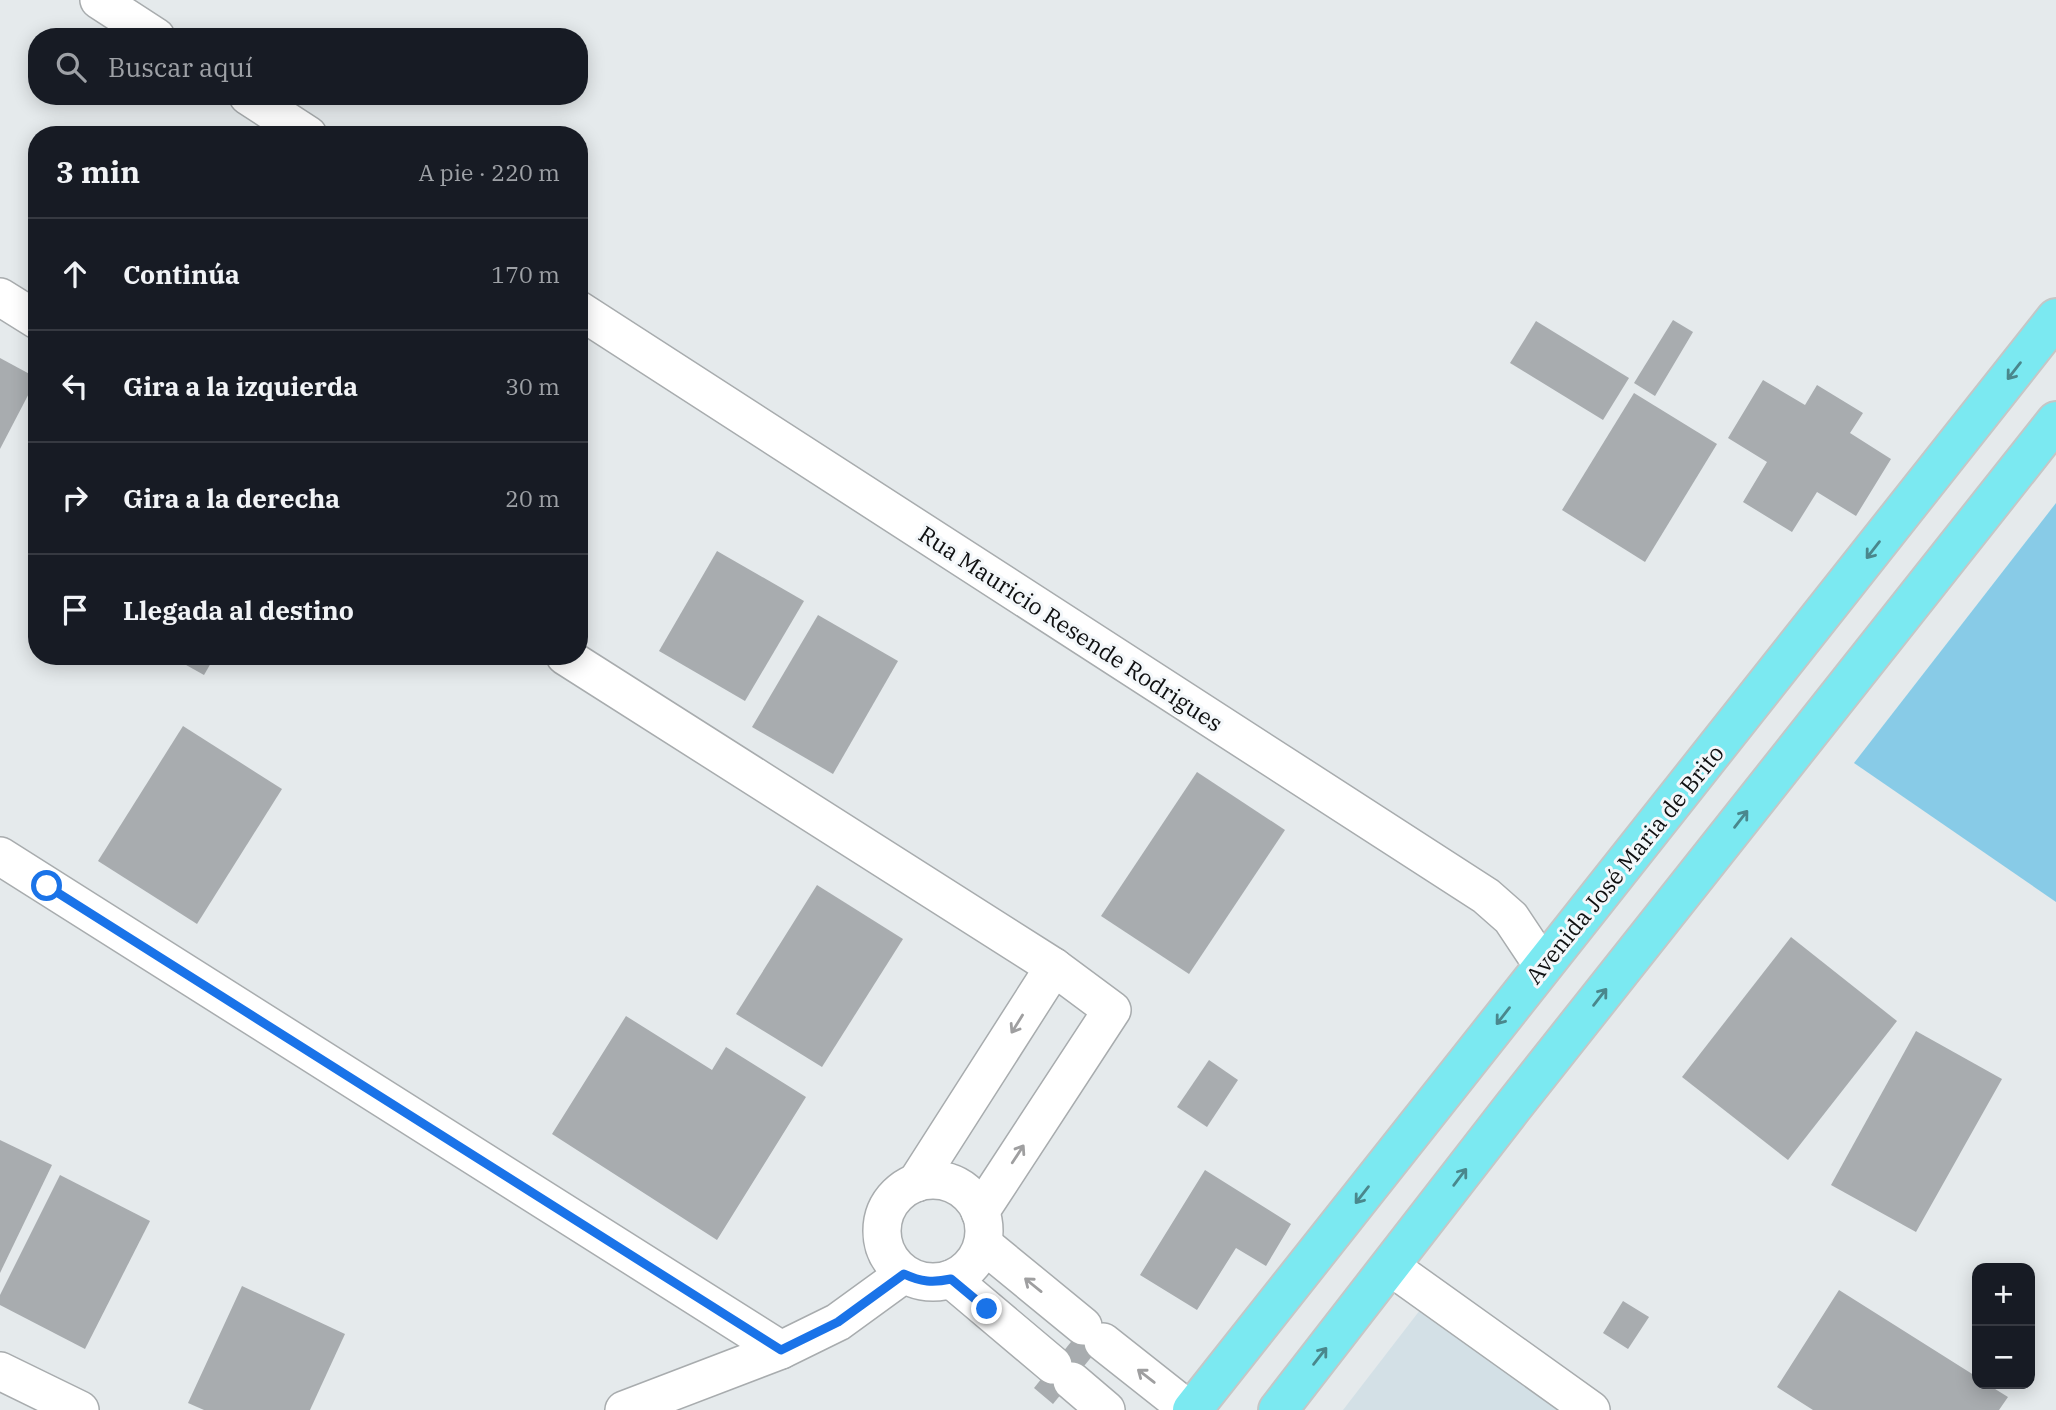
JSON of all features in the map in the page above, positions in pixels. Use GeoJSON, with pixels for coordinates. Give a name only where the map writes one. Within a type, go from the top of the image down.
{"type":"FeatureCollection","features":[{"type":"Feature","properties":{"kind":"main road","name":"Avenida José Maria de Brito"},"geometry":{"type":"LineString","coordinates":[[1190,1410],[2056,318]]}},
{"type":"Feature","properties":{"kind":"main road"},"geometry":{"type":"LineString","coordinates":[[1278,1410],[1512,1108],[2056,421]]}},
{"type":"Feature","properties":{"kind":"street"},"geometry":{"type":"LineString","coordinates":[[99,0],[142,28]]}},
{"type":"Feature","properties":{"kind":"street"},"geometry":{"type":"LineString","coordinates":[[262,105],[294,126]]}},
{"type":"Feature","properties":{"kind":"street"},"geometry":{"type":"LineString","coordinates":[[0,297],[28,314]]}},
{"type":"Feature","properties":{"kind":"street","name":"Rua Mauricio Resende Rodrigues"},"geometry":{"type":"LineString","coordinates":[[588,316],[1486,896],[1511,918],[1543,966]]}},
{"type":"Feature","properties":{"kind":"street"},"geometry":{"type":"LineString","coordinates":[[579,665],[1054,967],[1112,1010],[981,1228],[976,1259],[965,1271],[951,1279],[935,1283],[919,1281],[904,1274],[892,1263],[882,1233],[884,1217],[891,1202],[916,1183],[932,1180],[961,1188],[973,1198],[981,1228],[1086,1328],[1190,1410]]}},
{"type":"Feature","properties":{"kind":"street"},"geometry":{"type":"LineString","coordinates":[[0,856],[781,1350]]}},
{"type":"Feature","properties":{"kind":"street"},"geometry":{"type":"LineString","coordinates":[[916,1183],[1054,967]]}},
{"type":"Feature","properties":{"kind":"street"},"geometry":{"type":"LineString","coordinates":[[1391,1267],[1591,1410]]}},
{"type":"Feature","properties":{"kind":"street"},"geometry":{"type":"LineString","coordinates":[[624,1410],[781,1350],[838,1322],[904,1274]]}},
{"type":"Feature","properties":{"kind":"street"},"geometry":{"type":"LineString","coordinates":[[951,1279],[1106,1410]]}},
{"type":"Feature","properties":{"kind":"street"},"geometry":{"type":"LineString","coordinates":[[1055,1366],[1086,1328]]}},
{"type":"Feature","properties":{"kind":"street"},"geometry":{"type":"LineString","coordinates":[[0,1371],[80,1410]]}},
{"type":"Feature","properties":{"kind":"shaded area"},"geometry":{"type":"Polygon","coordinates":[[[2056,503],[2056,902],[1854,763],[2056,503]]]}},
{"type":"Feature","properties":{"kind":"shaded area"},"geometry":{"type":"Polygon","coordinates":[[[1427,1301],[1580,1410],[1343,1410],[1427,1301]]]}},
{"type":"Feature","properties":{"kind":"building"},"geometry":{"type":"Polygon","coordinates":[[[1673,320],[1693,332],[1655,396],[1634,383],[1673,320]]]}},
{"type":"Feature","properties":{"kind":"building"},"geometry":{"type":"Polygon","coordinates":[[[1536,321],[1629,378],[1603,420],[1510,363],[1536,321]]]}},
{"type":"Feature","properties":{"kind":"building"},"geometry":{"type":"Polygon","coordinates":[[[0,358],[28,373],[28,395],[0,449],[0,358]]]}},
{"type":"Feature","properties":{"kind":"building"},"geometry":{"type":"Polygon","coordinates":[[[1763,380],[1805,405],[1817,385],[1863,413],[1850,433],[1891,459],[1856,516],[1817,492],[1792,532],[1743,502],[1767,462],[1728,438],[1763,380]]]}},
{"type":"Feature","properties":{"kind":"building"},"geometry":{"type":"Polygon","coordinates":[[[1634,393],[1717,444],[1645,562],[1562,510],[1634,393]]]}},
{"type":"Feature","properties":{"kind":"building"},"geometry":{"type":"Polygon","coordinates":[[[717,551],[804,601],[745,701],[659,651],[717,551]]]}},
{"type":"Feature","properties":{"kind":"building"},"geometry":{"type":"Polygon","coordinates":[[[818,615],[898,661],[833,774],[752,727],[818,615]]]}},
{"type":"Feature","properties":{"kind":"building"},"geometry":{"type":"Polygon","coordinates":[[[186,665],[210,665],[204,675],[186,665]]]}},
{"type":"Feature","properties":{"kind":"building"},"geometry":{"type":"Polygon","coordinates":[[[183,726],[282,789],[197,924],[98,861],[183,726]]]}},
{"type":"Feature","properties":{"kind":"building"},"geometry":{"type":"Polygon","coordinates":[[[1197,772],[1285,830],[1189,974],[1101,916],[1197,772]]]}},
{"type":"Feature","properties":{"kind":"building"},"geometry":{"type":"Polygon","coordinates":[[[817,885],[903,939],[822,1067],[736,1014],[817,885]]]}},
{"type":"Feature","properties":{"kind":"building"},"geometry":{"type":"Polygon","coordinates":[[[1791,937],[1897,1021],[1788,1160],[1682,1077],[1791,937]]]}},
{"type":"Feature","properties":{"kind":"building"},"geometry":{"type":"Polygon","coordinates":[[[626,1016],[712,1070],[726,1047],[806,1097],[717,1240],[552,1134],[626,1016]]]}},
{"type":"Feature","properties":{"kind":"building"},"geometry":{"type":"Polygon","coordinates":[[[1916,1031],[2002,1079],[1916,1232],[1831,1185],[1916,1031]]]}},
{"type":"Feature","properties":{"kind":"building"},"geometry":{"type":"Polygon","coordinates":[[[1209,1060],[1238,1080],[1207,1127],[1177,1107],[1209,1060]]]}},
{"type":"Feature","properties":{"kind":"building"},"geometry":{"type":"Polygon","coordinates":[[[0,1140],[52,1165],[0,1273],[0,1140]]]}},
{"type":"Feature","properties":{"kind":"building"},"geometry":{"type":"Polygon","coordinates":[[[1205,1170],[1291,1224],[1266,1266],[1236,1248],[1197,1310],[1140,1275],[1205,1170]]]}},
{"type":"Feature","properties":{"kind":"building"},"geometry":{"type":"Polygon","coordinates":[[[60,1175],[150,1221],[85,1349],[0,1305],[0,1295],[60,1175]]]}},
{"type":"Feature","properties":{"kind":"building"},"geometry":{"type":"Polygon","coordinates":[[[242,1286],[345,1334],[310,1410],[204,1410],[188,1403],[242,1286]]]}},
{"type":"Feature","properties":{"kind":"building"},"geometry":{"type":"Polygon","coordinates":[[[1839,1290],[1972,1374],[1972,1389],[1995,1389],[2008,1397],[1999,1410],[1813,1410],[1777,1387],[1839,1290]]]}},
{"type":"Feature","properties":{"kind":"building"},"geometry":{"type":"Polygon","coordinates":[[[1623,1301],[1649,1317],[1628,1349],[1603,1333],[1623,1301]]]}},
{"type":"Feature","properties":{"kind":"building"},"geometry":{"type":"Polygon","coordinates":[[[1091,1317],[1111,1333],[1053,1404],[1034,1388],[1091,1317]]]}},
{"type":"Feature","properties":{"kind":"route"},"geometry":{"type":"LineString","coordinates":[[47,886],[781,1350],[838,1322],[904,1274],[919,1281],[935,1283],[951,1279],[987,1309]]}}]}
